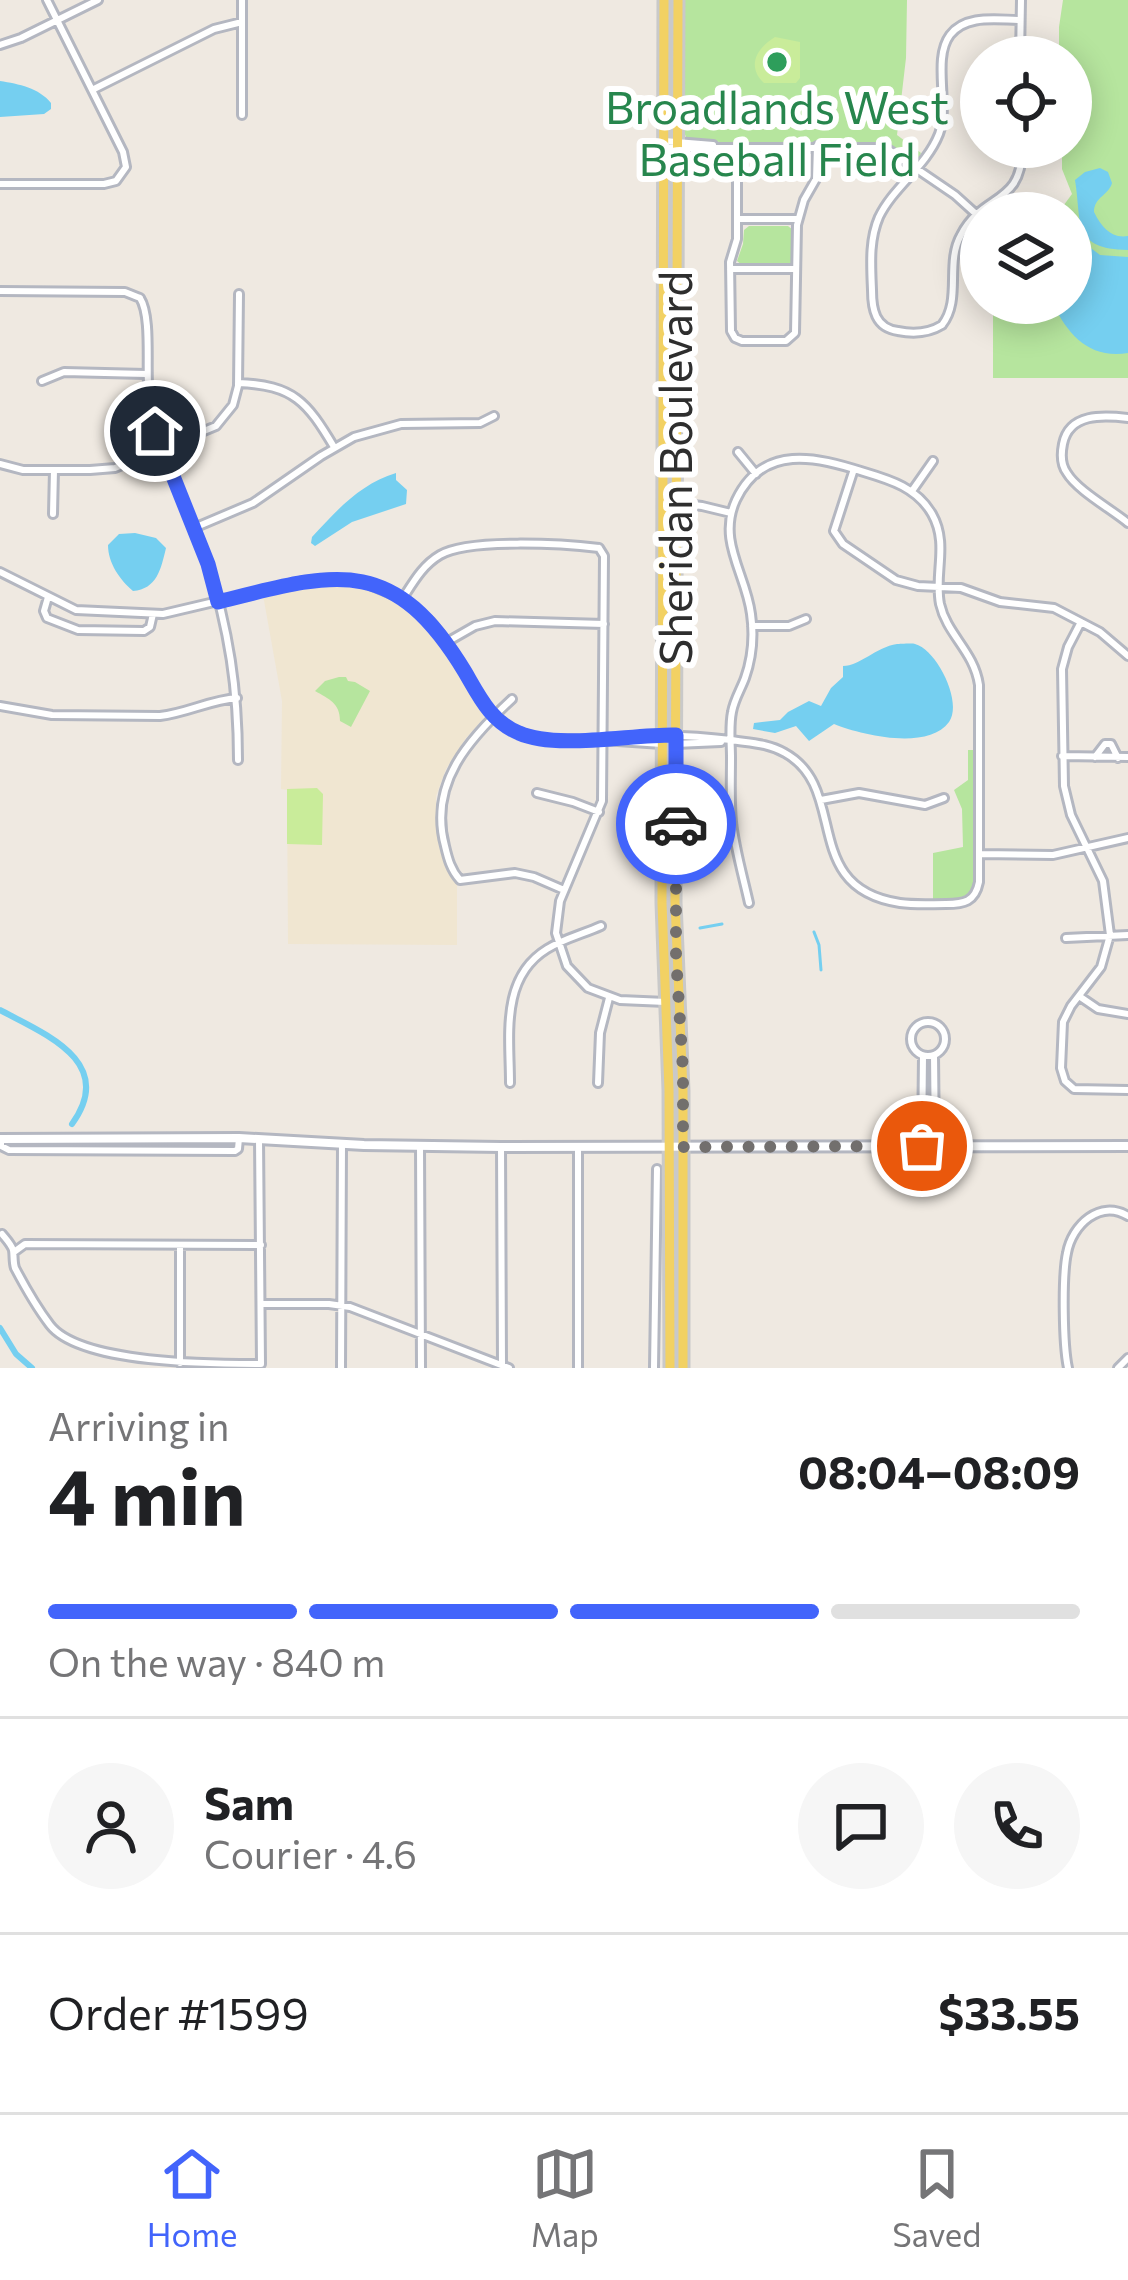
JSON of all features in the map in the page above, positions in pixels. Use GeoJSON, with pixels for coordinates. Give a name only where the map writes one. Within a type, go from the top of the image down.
{"type":"FeatureCollection","features":[{"type":"Feature","properties":{"kind":"main road","name":"Sheridan Boulevard"},"geometry":{"type":"LineString","coordinates":[[664,0],[662,740],[670,1368]]}},
{"type":"Feature","properties":{"kind":"main road","name":"Sheridan Boulevard"},"geometry":{"type":"LineString","coordinates":[[678,0],[676,938],[683,1368]]}},
{"type":"Feature","properties":{"kind":"main road"},"geometry":{"type":"LineString","coordinates":[[1,1139],[259,1138],[501,1147],[1128,1146]]}},
{"type":"Feature","properties":{"kind":"street"},"geometry":{"type":"LineString","coordinates":[[0,184],[104,184],[116,181],[124,172],[125,157],[47,0]]}},
{"type":"Feature","properties":{"kind":"street"},"geometry":{"type":"LineString","coordinates":[[0,45],[98,0]]}},
{"type":"Feature","properties":{"kind":"street"},"geometry":{"type":"LineString","coordinates":[[242,0],[242,115]]}},
{"type":"Feature","properties":{"kind":"street"},"geometry":{"type":"LineString","coordinates":[[1019,36],[1021,0]]}},
{"type":"Feature","properties":{"kind":"street"},"geometry":{"type":"LineString","coordinates":[[960,238],[952,264],[952,307],[945,328],[883,330],[872,306],[872,241],[885,207],[933,147],[941,125],[942,53],[952,29],[972,21],[1019,20]]}},
{"type":"Feature","properties":{"kind":"street"},"geometry":{"type":"LineString","coordinates":[[92,90],[203,34],[242,22]]}},
{"type":"Feature","properties":{"kind":"street"},"geometry":{"type":"LineString","coordinates":[[664,144],[886,148],[960,201]]}},
{"type":"Feature","properties":{"kind":"street"},"geometry":{"type":"LineString","coordinates":[[736,146],[737,220],[730,269],[730,331],[736,342],[786,340],[798,335],[797,219],[817,178],[818,146]]}},
{"type":"Feature","properties":{"kind":"street"},"geometry":{"type":"LineString","coordinates":[[1004,192],[1016,183],[1022,168]]}},
{"type":"Feature","properties":{"kind":"street"},"geometry":{"type":"LineString","coordinates":[[737,220],[797,219]]}},
{"type":"Feature","properties":{"kind":"street"},"geometry":{"type":"LineString","coordinates":[[730,269],[796,269]]}},
{"type":"Feature","properties":{"kind":"street"},"geometry":{"type":"LineString","coordinates":[[0,291],[143,295],[150,412],[218,602],[232,658],[238,760]]}},
{"type":"Feature","properties":{"kind":"street"},"geometry":{"type":"LineString","coordinates":[[0,464],[23,470],[115,468],[208,432],[233,405],[238,383],[239,294]]}},
{"type":"Feature","properties":{"kind":"street"},"geometry":{"type":"LineString","coordinates":[[42,381],[64,372],[146,374]]}},
{"type":"Feature","properties":{"kind":"street"},"geometry":{"type":"LineString","coordinates":[[238,383],[264,384],[292,394],[315,415],[334,447]]}},
{"type":"Feature","properties":{"kind":"street"},"geometry":{"type":"LineString","coordinates":[[194,528],[253,503],[354,437],[416,422],[480,423],[494,416]]}},
{"type":"Feature","properties":{"kind":"street"},"geometry":{"type":"LineString","coordinates":[[1128,418],[1090,417],[1078,422],[1064,439],[1062,457],[1070,478],[1128,523]]}},
{"type":"Feature","properties":{"kind":"street"},"geometry":{"type":"LineString","coordinates":[[738,452],[756,474]]}},
{"type":"Feature","properties":{"kind":"street"},"geometry":{"type":"LineString","coordinates":[[0,572],[86,611],[152,614],[175,613],[303,580],[363,582],[403,598],[431,622],[494,716],[513,731],[532,738],[731,740],[785,753],[810,776],[821,800],[833,855],[862,888],[888,901],[958,904],[976,900],[980,883],[977,674],[946,620],[938,587],[940,533],[931,512],[912,491],[893,481],[822,459],[798,457],[756,474],[731,513],[730,545],[748,596],[752,626],[748,668],[733,710],[731,740],[731,818],[749,903]]}},
{"type":"Feature","properties":{"kind":"street"},"geometry":{"type":"LineString","coordinates":[[912,491],[933,461]]}},
{"type":"Feature","properties":{"kind":"street"},"geometry":{"type":"LineString","coordinates":[[854,469],[834,531],[896,580],[961,588],[1000,602],[1044,605],[1100,632],[1128,656]]}},
{"type":"Feature","properties":{"kind":"street"},"geometry":{"type":"LineString","coordinates":[[53,514],[54,470]]}},
{"type":"Feature","properties":{"kind":"street"},"geometry":{"type":"LineString","coordinates":[[676,503],[731,513]]}},
{"type":"Feature","properties":{"kind":"street"},"geometry":{"type":"LineString","coordinates":[[599,548],[606,537]]}},
{"type":"Feature","properties":{"kind":"street"},"geometry":{"type":"LineString","coordinates":[[403,598],[433,560],[465,545],[599,548]]}},
{"type":"Feature","properties":{"kind":"street"},"geometry":{"type":"LineString","coordinates":[[599,548],[604,556],[603,790],[599,812],[564,890],[555,922],[557,944],[574,975],[609,998],[679,1001]]}},
{"type":"Feature","properties":{"kind":"street"},"geometry":{"type":"LineString","coordinates":[[48,597],[47,618],[78,630],[144,632],[152,614]]}},
{"type":"Feature","properties":{"kind":"street"},"geometry":{"type":"LineString","coordinates":[[752,626],[790,626],[806,620]]}},
{"type":"Feature","properties":{"kind":"street"},"geometry":{"type":"LineString","coordinates":[[447,642],[495,621],[604,624]]}},
{"type":"Feature","properties":{"kind":"street"},"geometry":{"type":"LineString","coordinates":[[1081,622],[1062,669],[1062,756],[1067,801],[1102,881],[1110,935],[1101,967],[1066,1013],[1061,1068],[1065,1081],[1080,1090],[1128,1090]]}},
{"type":"Feature","properties":{"kind":"street"},"geometry":{"type":"LineString","coordinates":[[0,706],[52,715],[160,716],[237,698]]}},
{"type":"Feature","properties":{"kind":"street"},"geometry":{"type":"LineString","coordinates":[[512,699],[461,754],[443,791],[442,833],[454,873],[466,881],[525,874],[564,890]]}},
{"type":"Feature","properties":{"kind":"street"},"geometry":{"type":"LineString","coordinates":[[1062,756],[1123,758]]}},
{"type":"Feature","properties":{"kind":"street"},"geometry":{"type":"LineString","coordinates":[[821,800],[859,793],[925,805],[944,798]]}},
{"type":"Feature","properties":{"kind":"street"},"geometry":{"type":"LineString","coordinates":[[537,794],[599,812]]}},
{"type":"Feature","properties":{"kind":"street"},"geometry":{"type":"LineString","coordinates":[[979,854],[1053,854],[1128,838]]}},
{"type":"Feature","properties":{"kind":"street"},"geometry":{"type":"LineString","coordinates":[[510,1083],[510,1009],[515,987],[534,959],[601,926]]}},
{"type":"Feature","properties":{"kind":"street"},"geometry":{"type":"LineString","coordinates":[[1066,938],[1128,935]]}},
{"type":"Feature","properties":{"kind":"street"},"geometry":{"type":"LineString","coordinates":[[1079,996],[1098,1009],[1128,1013]]}},
{"type":"Feature","properties":{"kind":"street"},"geometry":{"type":"LineString","coordinates":[[598,1083],[600,1034],[609,998]]}},
{"type":"Feature","properties":{"kind":"street"},"geometry":{"type":"LineString","coordinates":[[922,1146],[923,1056],[911,1044],[919,1024],[930,1022],[940,1027],[946,1040],[934,1055],[923,1056]]}},
{"type":"Feature","properties":{"kind":"street"},"geometry":{"type":"LineString","coordinates":[[934,1055],[935,1146]]}},
{"type":"Feature","properties":{"kind":"street"},"geometry":{"type":"LineString","coordinates":[[2,1234],[14,1252],[13,1264],[63,1337],[86,1347],[180,1363],[260,1366],[259,1138]]}},
{"type":"Feature","properties":{"kind":"street"},"geometry":{"type":"LineString","coordinates":[[341,1368],[342,1144]]}},
{"type":"Feature","properties":{"kind":"street"},"geometry":{"type":"LineString","coordinates":[[420,1145],[421,1368]]}},
{"type":"Feature","properties":{"kind":"street"},"geometry":{"type":"LineString","coordinates":[[260,1304],[341,1306],[504,1367],[501,1147]]}},
{"type":"Feature","properties":{"kind":"street"},"geometry":{"type":"LineString","coordinates":[[578,1147],[578,1368]]}},
{"type":"Feature","properties":{"kind":"street"},"geometry":{"type":"LineString","coordinates":[[654,1368],[657,1169]]}},
{"type":"Feature","properties":{"kind":"street"},"geometry":{"type":"LineString","coordinates":[[1068,1368],[1066,1260],[1070,1242],[1098,1211],[1112,1209],[1128,1216]]}},
{"type":"Feature","properties":{"kind":"street"},"geometry":{"type":"LineString","coordinates":[[14,1252],[26,1244],[260,1245]]}},
{"type":"Feature","properties":{"kind":"street"},"geometry":{"type":"LineString","coordinates":[[180,1245],[180,1363]]}},
{"type":"Feature","properties":{"kind":"street"},"geometry":{"type":"LineString","coordinates":[[1118,1368],[1128,1358]]}},
{"type":"Feature","properties":{"kind":"shaded area"},"geometry":{"type":"Polygon","coordinates":[[[317,583],[356,585],[406,607],[435,635],[484,711],[446,769],[436,796],[440,849],[457,882],[457,945],[288,944],[282,701],[263,595],[317,583]]]}},
{"type":"Feature","properties":{"kind":"green space"},"geometry":{"type":"Polygon","coordinates":[[[684,0],[907,0],[897,135],[921,153],[918,159],[881,142],[687,139],[682,128],[684,0]]]}},
{"type":"Feature","properties":{"kind":"green space"},"geometry":{"type":"Polygon","coordinates":[[[1063,0],[1128,0],[1128,378],[993,378],[993,324],[1092,324],[1092,192],[1071,192],[1062,168],[1092,168],[1092,36],[1059,36],[1063,0]]]}},
{"type":"Feature","properties":{"kind":"green space","name":"Broadlands West Baseball Field"},"geometry":{"type":"Polygon","coordinates":[[[775,37],[800,42],[796,83],[764,83],[759,77],[755,64],[759,52],[775,37]]]}},
{"type":"Feature","properties":{"kind":"green space"},"geometry":{"type":"Polygon","coordinates":[[[749,226],[793,230],[793,262],[742,265],[737,261],[749,226]]]}},
{"type":"Feature","properties":{"kind":"green space"},"geometry":{"type":"Polygon","coordinates":[[[339,677],[370,691],[351,727],[340,721],[333,702],[315,691],[339,677]]]}},
{"type":"Feature","properties":{"kind":"green space"},"geometry":{"type":"Polygon","coordinates":[[[968,750],[973,750],[974,886],[963,899],[933,899],[933,853],[963,847],[962,809],[954,790],[968,780],[968,750]]]}},
{"type":"Feature","properties":{"kind":"green space"},"geometry":{"type":"Polygon","coordinates":[[[317,788],[323,794],[322,845],[287,844],[287,789],[317,788]]]}},
{"type":"Feature","properties":{"kind":"water"},"geometry":{"type":"Polygon","coordinates":[[[0,81],[35,90],[51,103],[51,109],[44,114],[0,117],[0,81]]]}},
{"type":"Feature","properties":{"kind":"water"},"geometry":{"type":"Polygon","coordinates":[[[1100,168],[1108,172],[1112,183],[1094,212],[1107,230],[1128,236],[1128,250],[1092,241],[1092,192],[1076,192],[1075,180],[1100,168]]]}},
{"type":"Feature","properties":{"kind":"water"},"geometry":{"type":"Polygon","coordinates":[[[1092,249],[1100,255],[1128,257],[1128,353],[1092,349],[1066,326],[1092,324],[1092,249]]]}},
{"type":"Feature","properties":{"kind":"water"},"geometry":{"type":"Polygon","coordinates":[[[396,473],[396,480],[407,490],[406,504],[352,522],[315,546],[311,543],[350,499],[396,473]]]}},
{"type":"Feature","properties":{"kind":"water"},"geometry":{"type":"Polygon","coordinates":[[[119,534],[156,538],[166,548],[153,582],[133,591],[116,571],[108,545],[119,534]]]}},
{"type":"Feature","properties":{"kind":"water"},"geometry":{"type":"Polygon","coordinates":[[[897,644],[923,648],[946,678],[952,713],[939,731],[894,738],[834,724],[809,741],[796,726],[775,733],[753,729],[754,723],[780,720],[809,701],[821,706],[843,677],[843,666],[897,644]]]}},
{"type":"Feature","properties":{"kind":"waterway"},"geometry":{"type":"LineString","coordinates":[[700,928],[722,924]]}},
{"type":"Feature","properties":{"kind":"waterway"},"geometry":{"type":"LineString","coordinates":[[814,932],[821,970]]}},
{"type":"Feature","properties":{"kind":"waterway"},"geometry":{"type":"LineString","coordinates":[[0,1010],[54,1040],[81,1067],[86,1083],[84,1102],[72,1124]]}},
{"type":"Feature","properties":{"kind":"waterway"},"geometry":{"type":"LineString","coordinates":[[0,1328],[16,1354],[32,1368]]}},
{"type":"Feature","properties":{"kind":"way so far"},"geometry":{"type":"LineString","coordinates":[[676,824],[683,1147],[922,1146]]}},
{"type":"Feature","properties":{"kind":"place","name":"Broadlands West Baseball Field"},"geometry":{"type":"Point","coordinates":[777,62]}},
{"type":"Feature","properties":{"kind":"route"},"geometry":{"type":"LineString","coordinates":[[155,431],[208,564],[218,602],[318,578],[349,579],[391,592],[431,622],[486,707],[513,731],[543,740],[676,735],[676,824]]}}]}
